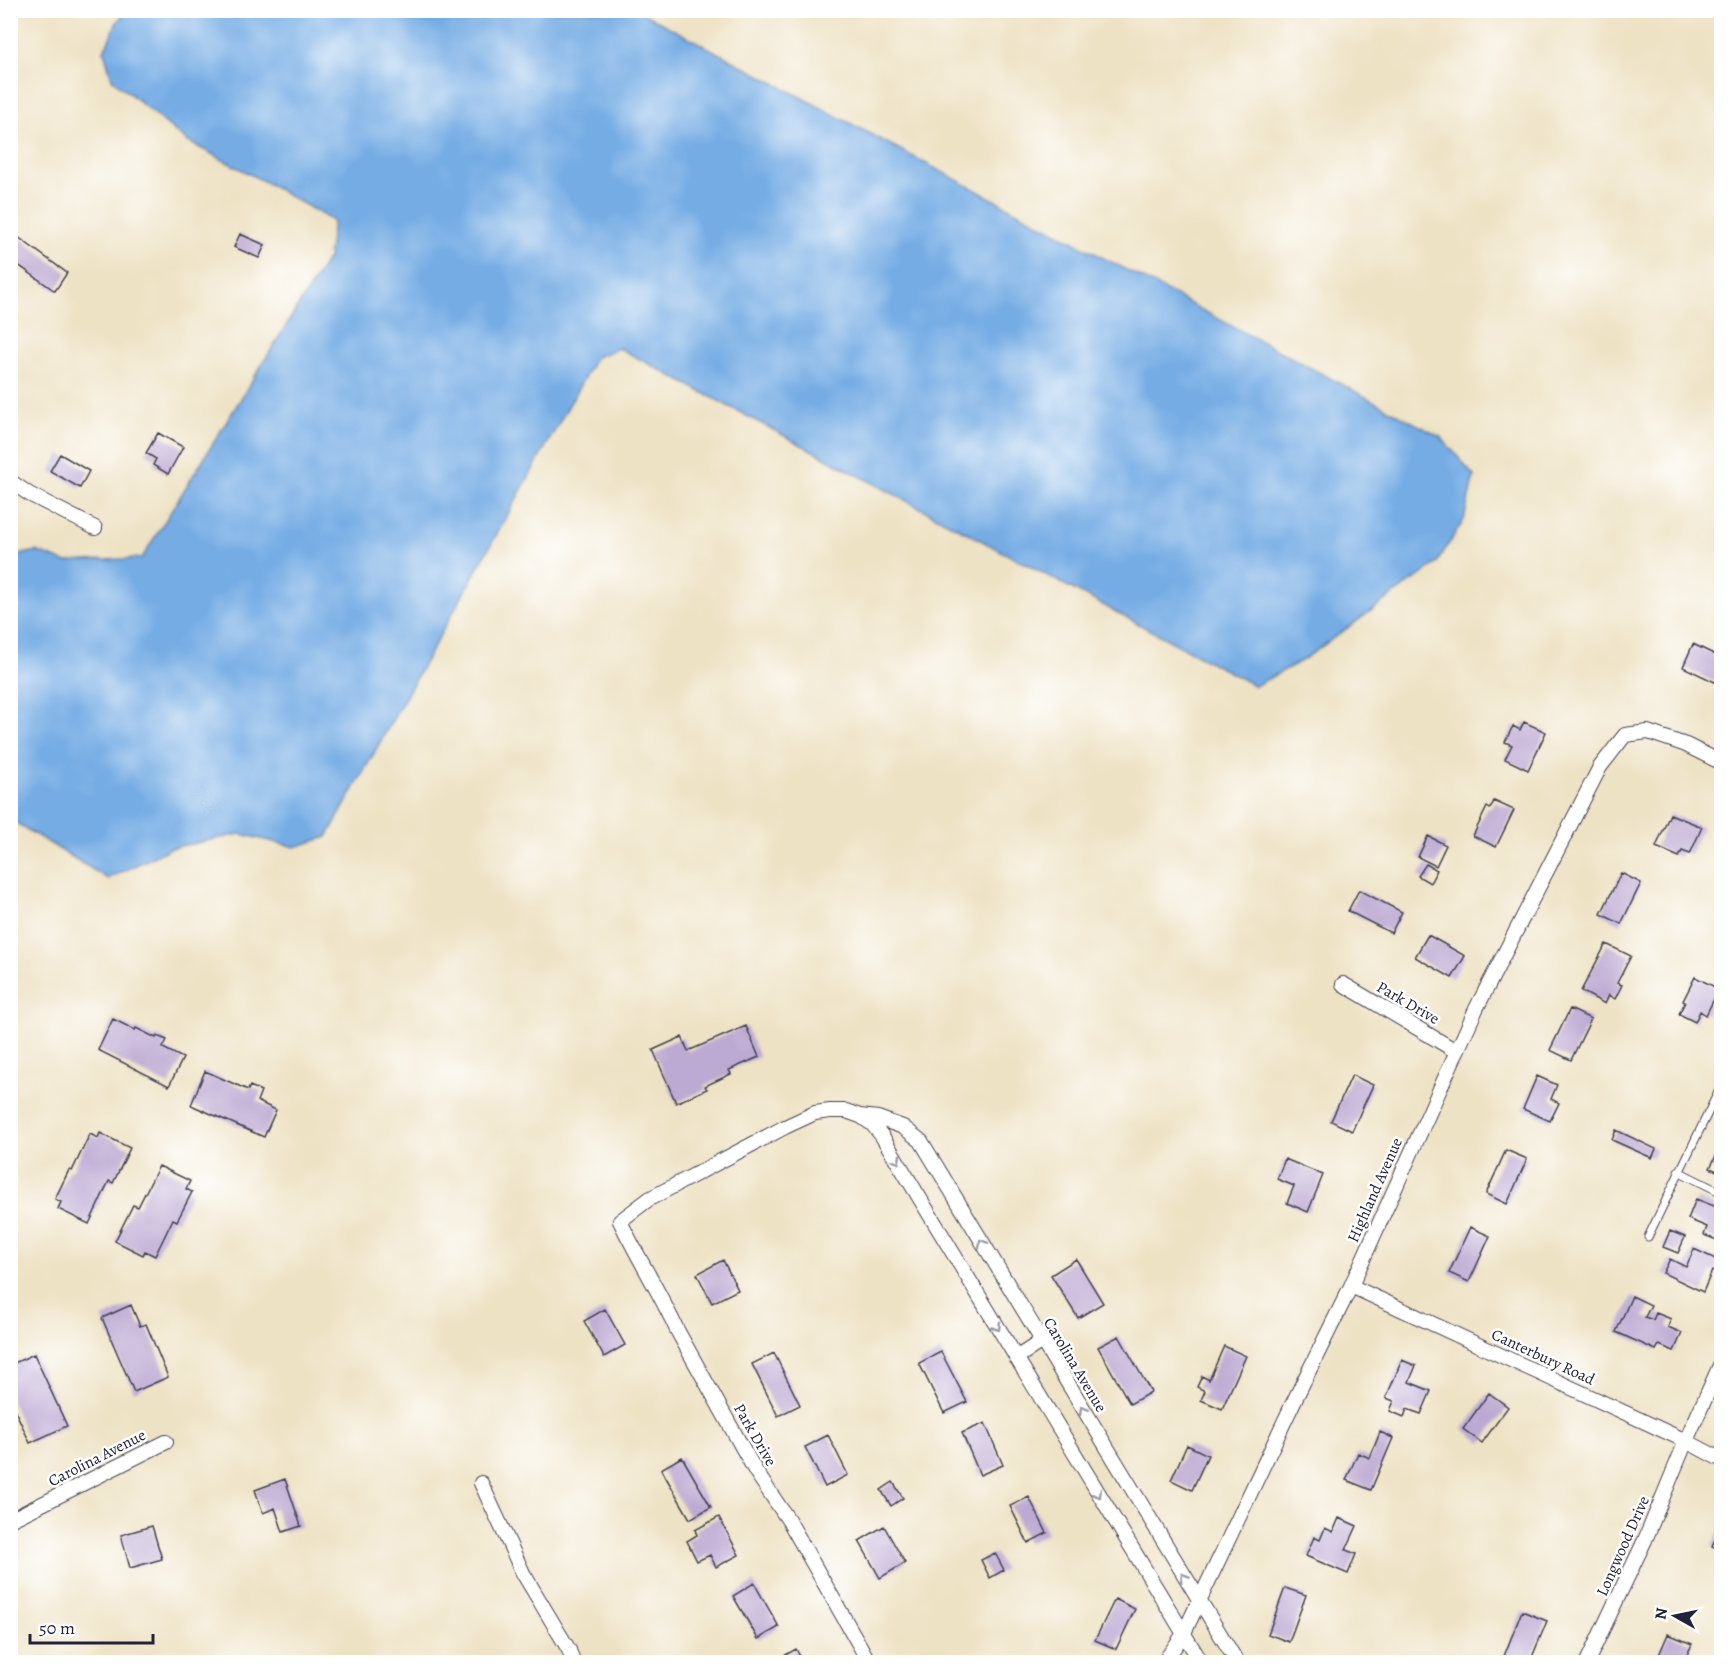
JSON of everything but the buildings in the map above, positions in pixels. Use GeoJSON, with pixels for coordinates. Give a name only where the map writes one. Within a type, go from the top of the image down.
{"type":"FeatureCollection","features":[{"type":"Feature","properties":{"kind":"street"},"geometry":{"type":"LineString","coordinates":[[10,481],[30,494],[96,528]]}},
{"type":"Feature","properties":{"kind":"street","name":"Highland Avenue"},"geometry":{"type":"LineString","coordinates":[[1164,1662],[1183,1635],[1351,1286],[1476,1009],[1600,767],[1625,735],[1648,732],[1686,745],[1722,763]]}},
{"type":"Feature","properties":{"kind":"street","name":"Park Drive"},"geometry":{"type":"LineString","coordinates":[[1343,984],[1456,1051]]}},
{"type":"Feature","properties":{"kind":"street","name":"Carolina Avenue"},"geometry":{"type":"LineString","coordinates":[[620,1221],[649,1199],[784,1127],[815,1113],[846,1111],[860,1116],[878,1118],[903,1127],[921,1141],[1237,1662]]}},
{"type":"Feature","properties":{"kind":"street"},"geometry":{"type":"LineString","coordinates":[[860,1116],[872,1124],[882,1136],[1201,1662]]}},
{"type":"Feature","properties":{"kind":"street","name":"Park Drive"},"geometry":{"type":"LineString","coordinates":[[620,1221],[750,1462],[789,1521],[869,1662]]}},
{"type":"Feature","properties":{"kind":"street","name":"Canterbury Road"},"geometry":{"type":"LineString","coordinates":[[1351,1286],[1686,1441],[1722,1460]]}},
{"type":"Feature","properties":{"kind":"street"},"geometry":{"type":"LineString","coordinates":[[1016,1358],[1042,1341]]}},
{"type":"Feature","properties":{"kind":"street","name":"Longwood Drive"},"geometry":{"type":"LineString","coordinates":[[1587,1662],[1646,1540],[1686,1441],[1722,1361]]}},
{"type":"Feature","properties":{"kind":"street","name":"Carolina Avenue"},"geometry":{"type":"LineString","coordinates":[[10,1520],[166,1442]]}},
{"type":"Feature","properties":{"kind":"street"},"geometry":{"type":"LineString","coordinates":[[481,1483],[523,1572],[569,1650],[573,1662]]}},
{"type":"Feature","properties":{"kind":"lane"},"geometry":{"type":"LineString","coordinates":[[1648,1237],[1722,1084]]}},
{"type":"Feature","properties":{"kind":"lane"},"geometry":{"type":"LineString","coordinates":[[1678,1171],[1722,1193]]}},
{"type":"Feature","properties":{"kind":"water"},"geometry":{"type":"Polygon","coordinates":[[[127,11],[639,11],[1441,437],[1474,476],[1464,520],[1436,564],[1303,660],[1255,686],[619,348],[596,357],[327,837],[295,847],[240,834],[171,848],[108,879],[11,820],[11,562],[15,556],[36,551],[65,562],[142,558],[328,258],[333,221],[187,141],[112,79],[104,51],[117,22],[127,11]]]}}]}
